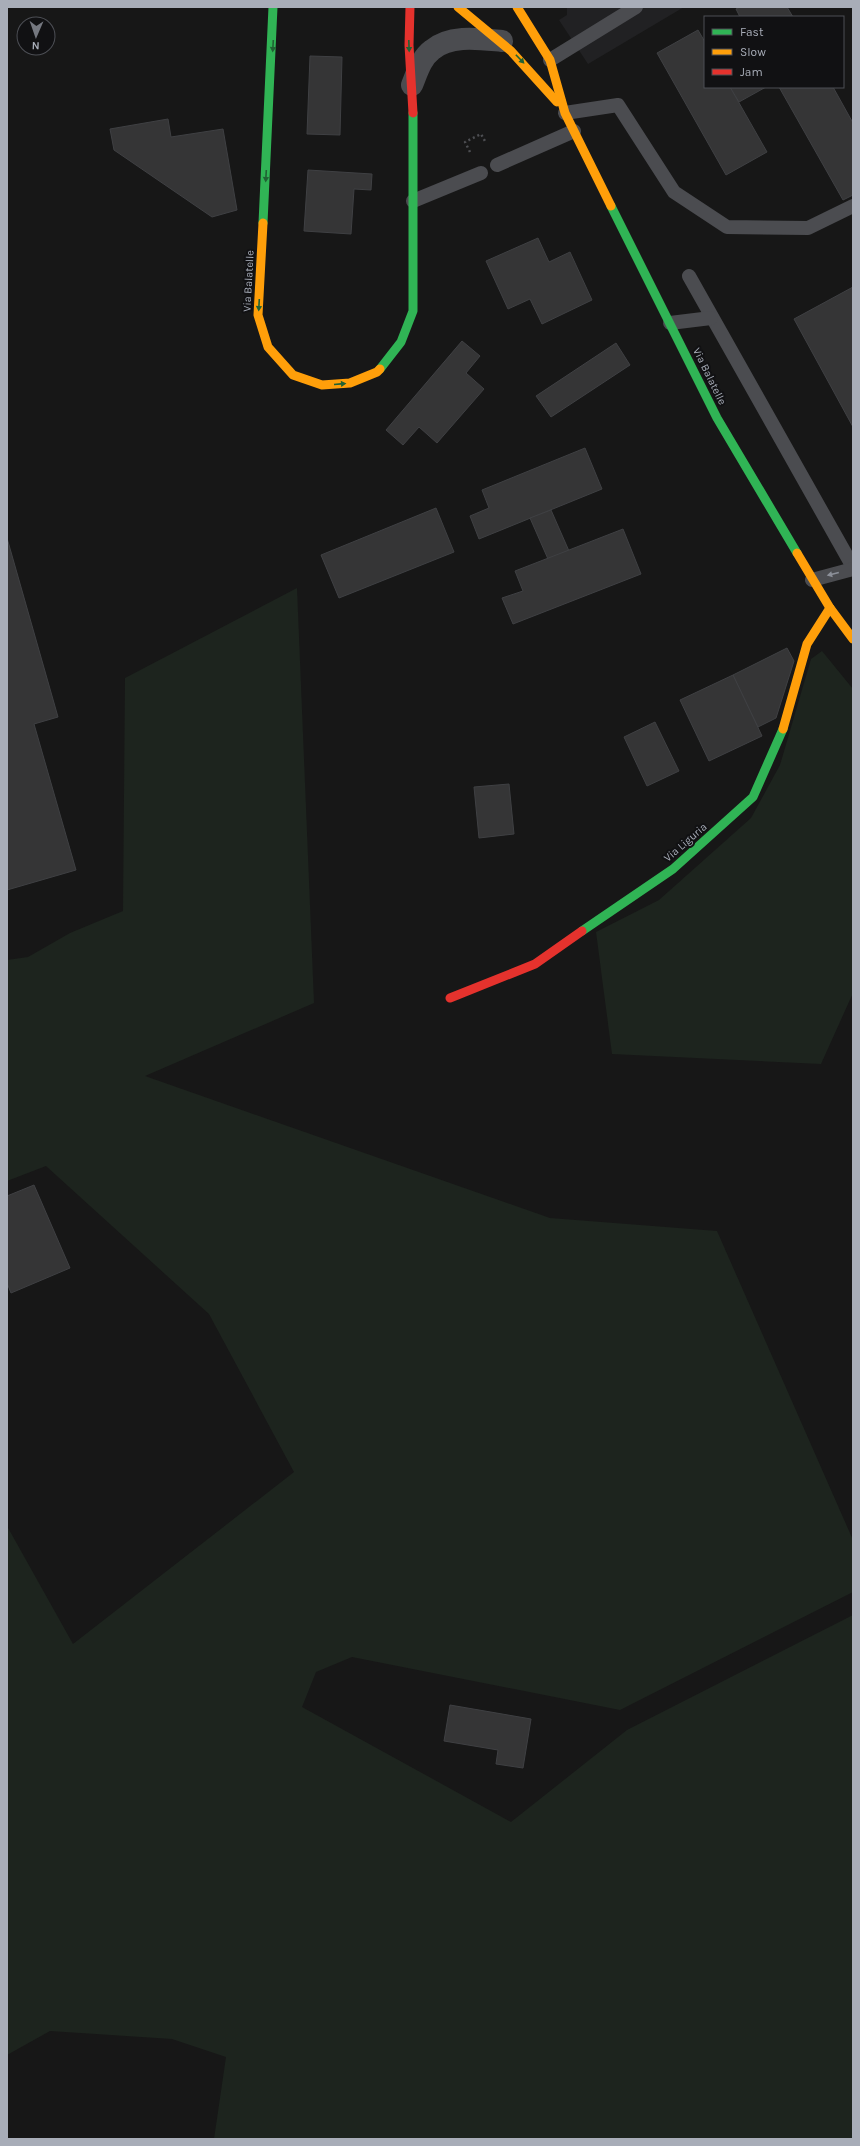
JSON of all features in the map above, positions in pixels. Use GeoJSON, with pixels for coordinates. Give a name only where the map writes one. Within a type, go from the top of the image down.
{"type":"FeatureCollection","features":[{"type":"Feature","properties":{"kind":"street","name":"Via Balatelle"},"geometry":{"type":"LineString","coordinates":[[273,7],[274,15],[258,315],[268,347],[293,375],[322,385],[350,383],[377,372],[401,342],[413,311],[412,85],[409,45],[410,7]]}},
{"type":"Feature","properties":{"kind":"street"},"geometry":{"type":"LineString","coordinates":[[517,7],[550,60],[565,113]]}},
{"type":"Feature","properties":{"kind":"street"},"geometry":{"type":"LineString","coordinates":[[412,85],[419,68],[432,49],[467,10],[502,41],[539,79],[565,113]]}},
{"type":"Feature","properties":{"kind":"street"},"geometry":{"type":"LineString","coordinates":[[432,49],[460,39],[502,41]]}},
{"type":"Feature","properties":{"kind":"street","name":"Via Balatelle"},"geometry":{"type":"LineString","coordinates":[[565,113],[717,418],[812,580],[830,608],[852,636]]}},
{"type":"Feature","properties":{"kind":"street","name":"Via Liguria"},"geometry":{"type":"LineString","coordinates":[[450,998],[535,964],[673,869],[753,797],[780,736],[807,644],[830,608]]}},
{"type":"Feature","properties":{"kind":"lane"},"geometry":{"type":"LineString","coordinates":[[550,60],[636,7]]}},
{"type":"Feature","properties":{"kind":"lane"},"geometry":{"type":"LineString","coordinates":[[565,113],[618,105],[674,192],[727,227],[808,228],[853,206]]}},
{"type":"Feature","properties":{"kind":"lane"},"geometry":{"type":"LineString","coordinates":[[497,165],[574,131]]}},
{"type":"Feature","properties":{"kind":"lane"},"geometry":{"type":"LineString","coordinates":[[413,201],[481,173]]}},
{"type":"Feature","properties":{"kind":"lane"},"geometry":{"type":"LineString","coordinates":[[689,276],[711,318],[853,568],[812,580]]}},
{"type":"Feature","properties":{"kind":"lane"},"geometry":{"type":"LineString","coordinates":[[670,323],[711,318]]}},
{"type":"Feature","properties":{"kind":"shaded area"},"geometry":{"type":"Polygon","coordinates":[[[567,7],[684,7],[588,64],[559,20],[567,15],[567,7]]]}},
{"type":"Feature","properties":{"kind":"shaded area"},"geometry":{"type":"Polygon","coordinates":[[[297,588],[314,1003],[145,1076],[550,1218],[717,1231],[853,1540],[853,1592],[620,1710],[352,1657],[316,1672],[302,1707],[511,1822],[627,1730],[853,1615],[853,2139],[214,2139],[226,2057],[172,2039],[50,2031],[7,2055],[7,1526],[73,1644],[294,1472],[209,1314],[46,1166],[7,1181],[7,960],[28,957],[70,933],[123,911],[125,678],[297,588]]]}},
{"type":"Feature","properties":{"kind":"shaded area"},"geometry":{"type":"Polygon","coordinates":[[[822,651],[853,689],[853,993],[821,1064],[612,1054],[596,932],[659,900],[751,818],[780,765],[811,659],[822,651]]]}},
{"type":"Feature","properties":{"kind":"building"},"geometry":{"type":"Polygon","coordinates":[[[740,7],[787,7],[792,16],[740,16],[736,9],[740,7]]]}},
{"type":"Feature","properties":{"kind":"building"},"geometry":{"type":"Polygon","coordinates":[[[698,30],[704,40],[704,88],[731,88],[767,152],[726,175],[657,53],[698,30]]]}},
{"type":"Feature","properties":{"kind":"building"},"geometry":{"type":"Polygon","coordinates":[[[310,56],[342,57],[340,135],[307,134],[310,56]]]}},
{"type":"Feature","properties":{"kind":"building"},"geometry":{"type":"Polygon","coordinates":[[[731,88],[764,88],[739,102],[731,88]]]}},
{"type":"Feature","properties":{"kind":"building"},"geometry":{"type":"Polygon","coordinates":[[[780,88],[834,88],[853,123],[853,195],[843,200],[780,88]]]}},
{"type":"Feature","properties":{"kind":"building"},"geometry":{"type":"Polygon","coordinates":[[[168,119],[171,137],[223,129],[237,210],[212,217],[114,150],[110,129],[168,119]]]}},
{"type":"Feature","properties":{"kind":"building"},"geometry":{"type":"Polygon","coordinates":[[[308,170],[372,174],[371,190],[354,189],[351,234],[304,231],[308,170]]]}},
{"type":"Feature","properties":{"kind":"building"},"geometry":{"type":"Polygon","coordinates":[[[538,238],[549,262],[570,252],[592,300],[542,324],[530,299],[508,309],[486,261],[538,238]]]}},
{"type":"Feature","properties":{"kind":"building"},"geometry":{"type":"Polygon","coordinates":[[[853,287],[853,427],[794,319],[853,287]]]}},
{"type":"Feature","properties":{"kind":"building"},"geometry":{"type":"Polygon","coordinates":[[[462,341],[480,356],[466,373],[484,389],[437,443],[419,427],[403,445],[386,430],[462,341]]]}},
{"type":"Feature","properties":{"kind":"building"},"geometry":{"type":"Polygon","coordinates":[[[616,343],[630,365],[551,417],[536,396],[616,343]]]}},
{"type":"Feature","properties":{"kind":"building"},"geometry":{"type":"Polygon","coordinates":[[[585,448],[602,489],[479,539],[470,516],[489,508],[482,490],[585,448]]]}},
{"type":"Feature","properties":{"kind":"building"},"geometry":{"type":"Polygon","coordinates":[[[436,508],[454,552],[339,598],[321,555],[436,508]]]}},
{"type":"Feature","properties":{"kind":"building"},"geometry":{"type":"Polygon","coordinates":[[[551,510],[569,551],[548,559],[530,518],[551,510]]]}},
{"type":"Feature","properties":{"kind":"building"},"geometry":{"type":"Polygon","coordinates":[[[623,529],[641,574],[513,624],[502,598],[523,591],[515,571],[623,529]]]}},
{"type":"Feature","properties":{"kind":"building"},"geometry":{"type":"Polygon","coordinates":[[[7,538],[58,717],[34,724],[76,870],[7,890],[7,538]]]}},
{"type":"Feature","properties":{"kind":"building"},"geometry":{"type":"Polygon","coordinates":[[[787,648],[794,661],[776,718],[758,727],[733,675],[787,648]]]}},
{"type":"Feature","properties":{"kind":"building"},"geometry":{"type":"Polygon","coordinates":[[[733,675],[762,736],[709,761],[680,700],[733,675]]]}},
{"type":"Feature","properties":{"kind":"building"},"geometry":{"type":"Polygon","coordinates":[[[655,722],[679,771],[647,786],[624,737],[655,722]]]}},
{"type":"Feature","properties":{"kind":"building"},"geometry":{"type":"Polygon","coordinates":[[[509,784],[514,834],[479,838],[474,787],[509,784]]]}},
{"type":"Feature","properties":{"kind":"building"},"geometry":{"type":"Polygon","coordinates":[[[34,1185],[70,1268],[11,1293],[7,1283],[7,1196],[34,1185]]]}},
{"type":"Feature","properties":{"kind":"building"},"geometry":{"type":"Polygon","coordinates":[[[450,1705],[531,1719],[523,1768],[496,1764],[498,1750],[444,1741],[450,1705]]]}},
{"type":"Feature","properties":{"kind":"traffic: fast"},"geometry":{"type":"LineString","coordinates":[[263,223],[273,7]]}},
{"type":"Feature","properties":{"kind":"traffic: fast"},"geometry":{"type":"LineString","coordinates":[[380,369],[401,342],[413,311],[413,113]]}},
{"type":"Feature","properties":{"kind":"traffic: fast"},"geometry":{"type":"LineString","coordinates":[[611,206],[717,418],[797,553]]}},
{"type":"Feature","properties":{"kind":"traffic: fast"},"geometry":{"type":"LineString","coordinates":[[582,931],[673,869],[753,797],[783,729]]}},
{"type":"Feature","properties":{"kind":"traffic: slow"},"geometry":{"type":"LineString","coordinates":[[458,7],[511,51],[557,102]]}},
{"type":"Feature","properties":{"kind":"traffic: slow"},"geometry":{"type":"LineString","coordinates":[[517,7],[550,60],[565,113],[611,206]]}},
{"type":"Feature","properties":{"kind":"traffic: slow"},"geometry":{"type":"LineString","coordinates":[[263,223],[258,315],[268,347],[293,375],[322,385],[350,383],[377,372],[380,369]]}},
{"type":"Feature","properties":{"kind":"traffic: slow"},"geometry":{"type":"LineString","coordinates":[[797,553],[830,608],[853,639]]}},
{"type":"Feature","properties":{"kind":"traffic: slow"},"geometry":{"type":"LineString","coordinates":[[783,729],[807,644],[830,608]]}},
{"type":"Feature","properties":{"kind":"traffic: jam"},"geometry":{"type":"LineString","coordinates":[[410,7],[409,45],[413,113]]}},
{"type":"Feature","properties":{"kind":"traffic: jam"},"geometry":{"type":"LineString","coordinates":[[450,998],[535,964],[582,931]]}}]}
